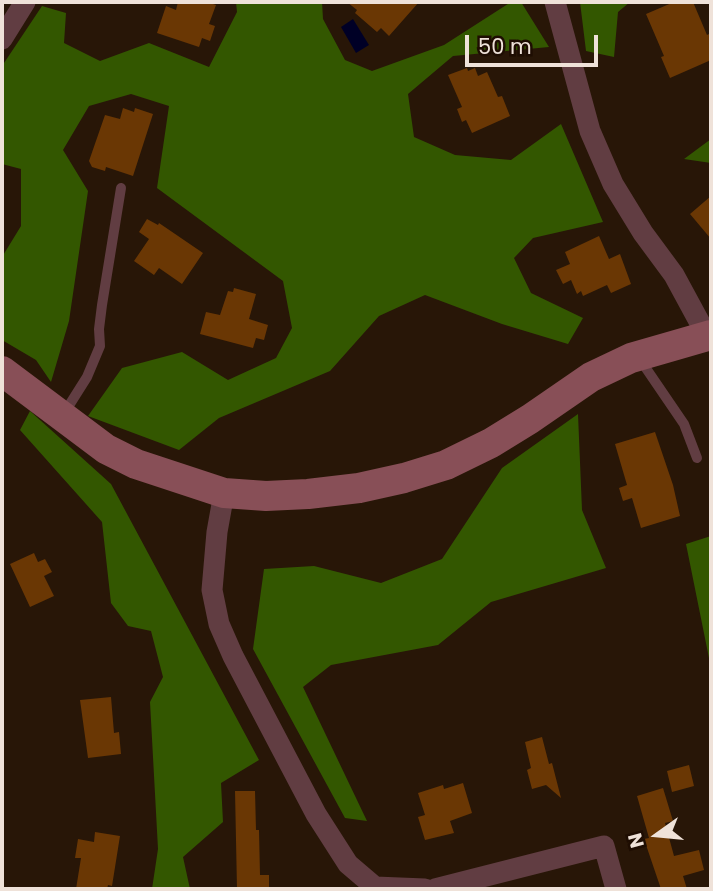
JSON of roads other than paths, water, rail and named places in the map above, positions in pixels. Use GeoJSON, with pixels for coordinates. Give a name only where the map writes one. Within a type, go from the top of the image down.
{"type":"FeatureCollection","features":[{"type":"Feature","properties":{"kind":"main road"},"geometry":{"type":"LineString","coordinates":[[2,371],[106,449],[136,464],[224,493],[308,495],[404,478],[446,464],[491,443],[591,377],[638,356],[709,336]]}},
{"type":"Feature","properties":{"kind":"street"},"geometry":{"type":"LineString","coordinates":[[2,39],[25,2]]}},
{"type":"Feature","properties":{"kind":"street"},"geometry":{"type":"LineString","coordinates":[[555,2],[590,131],[613,184],[643,233],[674,275],[709,336]]}},
{"type":"Feature","properties":{"kind":"street"},"geometry":{"type":"LineString","coordinates":[[224,493],[212,590],[219,624],[233,656],[316,814],[348,864],[375,888],[425,889]]}},
{"type":"Feature","properties":{"kind":"street"},"geometry":{"type":"LineString","coordinates":[[435,889],[604,846],[616,889]]}},
{"type":"Feature","properties":{"kind":"lane"},"geometry":{"type":"LineString","coordinates":[[61,417],[87,377],[100,346],[102,305],[121,188]]}},
{"type":"Feature","properties":{"kind":"lane"},"geometry":{"type":"LineString","coordinates":[[638,356],[684,425],[697,458]]}},
{"type":"Feature","properties":{"kind":"water"},"geometry":{"type":"Polygon","coordinates":[[[353,19],[369,45],[356,53],[341,27],[353,19]]]}}]}
